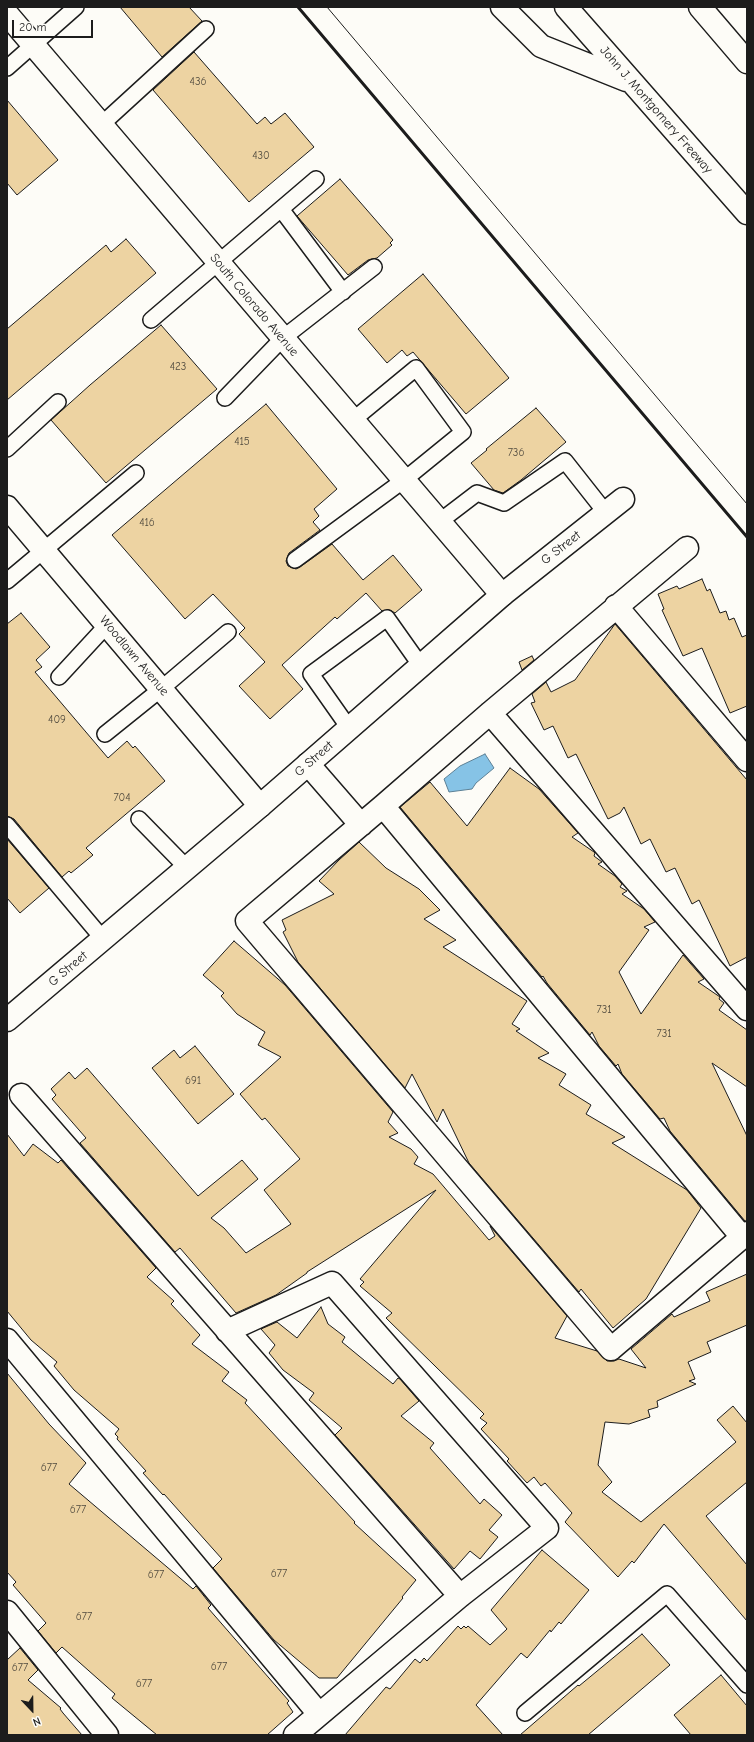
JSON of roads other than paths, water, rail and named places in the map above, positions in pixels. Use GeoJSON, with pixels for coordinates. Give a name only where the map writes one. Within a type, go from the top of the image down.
{"type":"FeatureCollection","features":[{"type":"Feature","properties":{"kind":"main road"},"geometry":{"type":"LineString","coordinates":[[502,7],[541,46],[629,81]]}},
{"type":"Feature","properties":{"kind":"main road","name":"John J. Montgomery Freeway"},"geometry":{"type":"LineString","coordinates":[[566,7],[629,81],[747,213]]}},
{"type":"Feature","properties":{"kind":"main road"},"geometry":{"type":"LineString","coordinates":[[700,7],[747,62]]}},
{"type":"Feature","properties":{"kind":"main road","name":"South Colorado Avenue"},"geometry":{"type":"LineString","coordinates":[[7,14],[502,595]]}},
{"type":"Feature","properties":{"kind":"main road","name":"G Street"},"geometry":{"type":"LineString","coordinates":[[7,1020],[260,806],[502,595],[623,499]]}},
{"type":"Feature","properties":{"kind":"main road","name":"Woodlawn Avenue"},"geometry":{"type":"LineString","coordinates":[[7,507],[260,806]]}},
{"type":"Feature","properties":{"kind":"main road"},"geometry":{"type":"LineString","coordinates":[[383,806],[745,1235],[611,1349],[247,921],[616,606],[687,548]]}},
{"type":"Feature","properties":{"kind":"main road"},"geometry":{"type":"LineString","coordinates":[[616,606],[747,760]]}},
{"type":"Feature","properties":{"kind":"main road"},"geometry":{"type":"LineString","coordinates":[[490,713],[747,1009]]}},
{"type":"Feature","properties":{"kind":"main road"},"geometry":{"type":"LineString","coordinates":[[308,764],[361,825]]}},
{"type":"Feature","properties":{"kind":"main road"},"geometry":{"type":"LineString","coordinates":[[21,1095],[460,1596]]}},
{"type":"Feature","properties":{"kind":"main road"},"geometry":{"type":"LineString","coordinates":[[228,1331],[332,1283],[547,1528],[460,1596],[295,1735]]}},
{"type":"Feature","properties":{"kind":"main road"},"geometry":{"type":"LineString","coordinates":[[7,1340],[319,1714]]}},
{"type":"Feature","properties":{"kind":"main road"},"geometry":{"type":"LineString","coordinates":[[7,1612],[107,1735]]}},
{"type":"Feature","properties":{"kind":"lane"},"geometry":{"type":"LineString","coordinates":[[7,68],[76,7]]}},
{"type":"Feature","properties":{"kind":"lane"},"geometry":{"type":"LineString","coordinates":[[101,125],[206,28]]}},
{"type":"Feature","properties":{"kind":"lane"},"geometry":{"type":"LineString","coordinates":[[151,320],[316,179]]}},
{"type":"Feature","properties":{"kind":"lane"},"geometry":{"type":"LineString","coordinates":[[281,209],[343,292]]}},
{"type":"Feature","properties":{"kind":"lane"},"geometry":{"type":"LineString","coordinates":[[225,398],[283,338],[374,268]]}},
{"type":"Feature","properties":{"kind":"lane"},"geometry":{"type":"LineString","coordinates":[[295,560],[404,480],[463,432],[416,368],[353,420]]}},
{"type":"Feature","properties":{"kind":"lane"},"geometry":{"type":"LineString","coordinates":[[7,449],[58,402]]}},
{"type":"Feature","properties":{"kind":"lane"},"geometry":{"type":"LineString","coordinates":[[439,522],[477,493],[504,503],[565,462],[606,513]]}},
{"type":"Feature","properties":{"kind":"lane"},"geometry":{"type":"LineString","coordinates":[[7,581],[43,549],[136,473]]}},
{"type":"Feature","properties":{"kind":"lane"},"geometry":{"type":"LineString","coordinates":[[349,728],[311,674],[387,618],[421,666]]}},
{"type":"Feature","properties":{"kind":"lane"},"geometry":{"type":"LineString","coordinates":[[60,677],[108,625]]}},
{"type":"Feature","properties":{"kind":"lane"},"geometry":{"type":"LineString","coordinates":[[105,734],[228,632]]}},
{"type":"Feature","properties":{"kind":"lane"},"geometry":{"type":"LineString","coordinates":[[139,819],[186,868]]}},
{"type":"Feature","properties":{"kind":"lane"},"geometry":{"type":"LineString","coordinates":[[7,825],[103,939]]}},
{"type":"Feature","properties":{"kind":"lane"},"geometry":{"type":"LineString","coordinates":[[525,1713],[667,1594],[747,1685]]}},
{"type":"Feature","properties":{"kind":"water"},"geometry":{"type":"Polygon","coordinates":[[[485,754],[494,768],[476,783],[472,789],[449,792],[444,779],[460,766],[485,754]]]}},
{"type":"Feature","properties":{"kind":"tram line"},"geometry":{"type":"LineString","coordinates":[[327,7],[747,504]]}},
{"type":"Feature","properties":{"kind":"railway"},"geometry":{"type":"LineString","coordinates":[[298,7],[747,537]]}}]}
